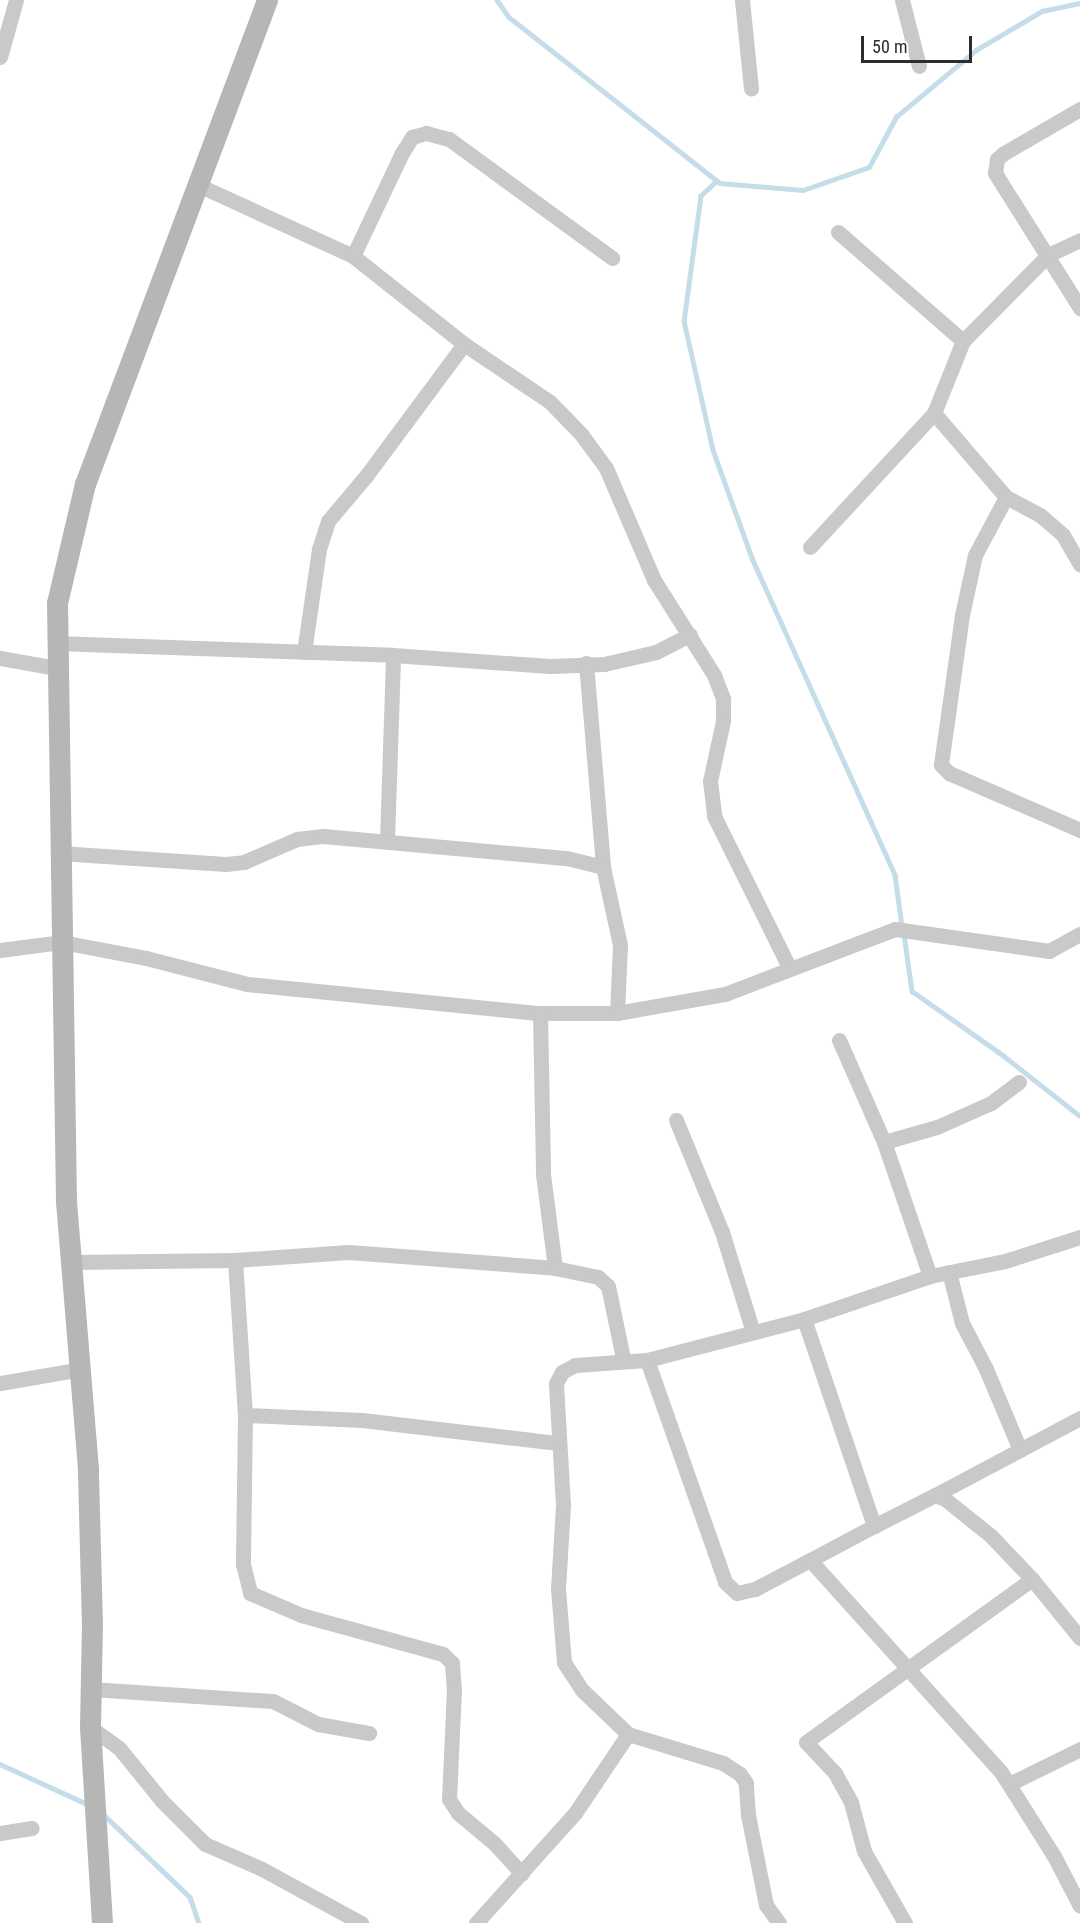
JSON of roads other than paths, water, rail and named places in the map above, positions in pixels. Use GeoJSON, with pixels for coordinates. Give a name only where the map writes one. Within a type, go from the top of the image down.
{"type":"FeatureCollection","features":[{"type":"Feature","properties":{"kind":"main road"},"geometry":{"type":"LineString","coordinates":[[102,1923],[90,1727],[89,1507],[81,1369],[69,1262],[59,853],[57,603],[85,484],[198,184],[263,1]]}},
{"type":"Feature","properties":{"kind":"street"},"geometry":{"type":"LineString","coordinates":[[0,57],[16,0]]}},
{"type":"Feature","properties":{"kind":"street"},"geometry":{"type":"LineString","coordinates":[[742,0],[751,89]]}},
{"type":"Feature","properties":{"kind":"street"},"geometry":{"type":"LineString","coordinates":[[902,0],[919,66]]}},
{"type":"Feature","properties":{"kind":"street"},"geometry":{"type":"LineString","coordinates":[[1080,109],[996,159],[995,172],[1080,308]]}},
{"type":"Feature","properties":{"kind":"street"},"geometry":{"type":"LineString","coordinates":[[353,256],[402,153],[412,137],[426,133],[449,139],[612,258]]}},
{"type":"Feature","properties":{"kind":"street"},"geometry":{"type":"LineString","coordinates":[[198,184],[353,256],[464,344],[550,402],[581,434],[606,468],[654,580],[690,634],[723,699],[723,721],[710,781],[714,816],[789,967]]}},
{"type":"Feature","properties":{"kind":"street"},"geometry":{"type":"LineString","coordinates":[[838,232],[963,341]]}},
{"type":"Feature","properties":{"kind":"street"},"geometry":{"type":"LineString","coordinates":[[810,547],[934,413],[963,341],[1048,255],[1080,240]]}},
{"type":"Feature","properties":{"kind":"street"},"geometry":{"type":"LineString","coordinates":[[304,652],[319,549],[328,521],[366,476],[464,344]]}},
{"type":"Feature","properties":{"kind":"street"},"geometry":{"type":"LineString","coordinates":[[934,413],[1006,497],[1040,515],[1063,535],[1080,564]]}},
{"type":"Feature","properties":{"kind":"street"},"geometry":{"type":"LineString","coordinates":[[1006,497],[975,555],[962,615],[941,765],[949,773],[1080,831]]}},
{"type":"Feature","properties":{"kind":"street"},"geometry":{"type":"LineString","coordinates":[[56,643],[393,655],[550,666],[603,664],[656,652],[690,634]]}},
{"type":"Feature","properties":{"kind":"street"},"geometry":{"type":"LineString","coordinates":[[387,840],[393,655]]}},
{"type":"Feature","properties":{"kind":"street"},"geometry":{"type":"LineString","coordinates":[[0,658],[56,668]]}},
{"type":"Feature","properties":{"kind":"street"},"geometry":{"type":"LineString","coordinates":[[586,663],[603,867],[620,945],[617,1013]]}},
{"type":"Feature","properties":{"kind":"street"},"geometry":{"type":"LineString","coordinates":[[59,853],[226,864],[244,862],[297,839],[323,836],[567,858],[603,867]]}},
{"type":"Feature","properties":{"kind":"street"},"geometry":{"type":"LineString","coordinates":[[0,950],[62,942],[146,958],[247,984],[540,1013],[617,1013],[725,994],[789,967],[895,929],[1049,951],[1080,934]]}},
{"type":"Feature","properties":{"kind":"street"},"geometry":{"type":"LineString","coordinates":[[540,1013],[543,1174],[555,1268]]}},
{"type":"Feature","properties":{"kind":"street"},"geometry":{"type":"LineString","coordinates":[[839,1040],[884,1142],[930,1276]]}},
{"type":"Feature","properties":{"kind":"street"},"geometry":{"type":"LineString","coordinates":[[884,1142],[937,1128],[991,1103],[1019,1082]]}},
{"type":"Feature","properties":{"kind":"street"},"geometry":{"type":"LineString","coordinates":[[676,1120],[722,1232],[753,1332]]}},
{"type":"Feature","properties":{"kind":"street"},"geometry":{"type":"LineString","coordinates":[[779,1923],[766,1905],[748,1815],[746,1783],[741,1774],[723,1763],[628,1734],[582,1690],[564,1662],[558,1589],[563,1505],[557,1443],[556,1383],[562,1372],[593,1361],[647,1360],[804,1319],[930,1276],[1005,1261],[1080,1237]]}},
{"type":"Feature","properties":{"kind":"street"},"geometry":{"type":"LineString","coordinates":[[69,1262],[235,1260],[348,1252],[475,1261],[510,1268],[555,1268],[598,1277],[608,1286],[623,1359]]}},
{"type":"Feature","properties":{"kind":"street"},"geometry":{"type":"LineString","coordinates":[[235,1260],[245,1415],[243,1564],[250,1593],[301,1616],[443,1654],[452,1663],[454,1689],[449,1799],[458,1814],[495,1844],[522,1874]]}},
{"type":"Feature","properties":{"kind":"street"},"geometry":{"type":"LineString","coordinates":[[950,1272],[962,1323],[1020,1450]]}},
{"type":"Feature","properties":{"kind":"street"},"geometry":{"type":"LineString","coordinates":[[804,1319],[874,1526]]}},
{"type":"Feature","properties":{"kind":"street"},"geometry":{"type":"LineString","coordinates":[[647,1360],[726,1582],[737,1593],[755,1589],[1080,1418]]}},
{"type":"Feature","properties":{"kind":"street"},"geometry":{"type":"LineString","coordinates":[[0,1383],[81,1369]]}},
{"type":"Feature","properties":{"kind":"street"},"geometry":{"type":"LineString","coordinates":[[245,1415],[362,1420],[557,1443]]}},
{"type":"Feature","properties":{"kind":"street"},"geometry":{"type":"LineString","coordinates":[[935,1495],[960,1509],[1032,1579],[1080,1638]]}},
{"type":"Feature","properties":{"kind":"street"},"geometry":{"type":"LineString","coordinates":[[810,1560],[911,1670],[1009,1784],[1080,1906]]}},
{"type":"Feature","properties":{"kind":"street"},"geometry":{"type":"LineString","coordinates":[[905,1923],[864,1851],[851,1802],[836,1773],[806,1742],[911,1670],[1032,1579]]}},
{"type":"Feature","properties":{"kind":"street"},"geometry":{"type":"LineString","coordinates":[[91,1689],[273,1701],[318,1724],[369,1733]]}},
{"type":"Feature","properties":{"kind":"street"},"geometry":{"type":"LineString","coordinates":[[90,1727],[119,1748],[162,1801],[205,1844],[361,1923]]}},
{"type":"Feature","properties":{"kind":"street"},"geometry":{"type":"LineString","coordinates":[[477,1923],[575,1813],[628,1734]]}},
{"type":"Feature","properties":{"kind":"street"},"geometry":{"type":"LineString","coordinates":[[1009,1784],[1080,1749]]}},
{"type":"Feature","properties":{"kind":"street"},"geometry":{"type":"LineString","coordinates":[[0,1833],[32,1828]]}},
{"type":"Feature","properties":{"kind":"waterway"},"geometry":{"type":"LineString","coordinates":[[497,0],[509,17],[720,183],[803,190],[869,167],[896,117],[976,50],[1042,11],[1080,3]]}},
{"type":"Feature","properties":{"kind":"waterway"},"geometry":{"type":"LineString","coordinates":[[717,181],[701,196],[684,321],[713,450],[752,558],[895,875],[902,926]]}},
{"type":"Feature","properties":{"kind":"waterway"},"geometry":{"type":"LineString","coordinates":[[904,934],[912,991],[1004,1056],[1080,1116]]}},
{"type":"Feature","properties":{"kind":"waterway"},"geometry":{"type":"LineString","coordinates":[[0,1764],[89,1805]]}},
{"type":"Feature","properties":{"kind":"waterway"},"geometry":{"type":"LineString","coordinates":[[103,1814],[190,1897],[199,1923]]}}]}
